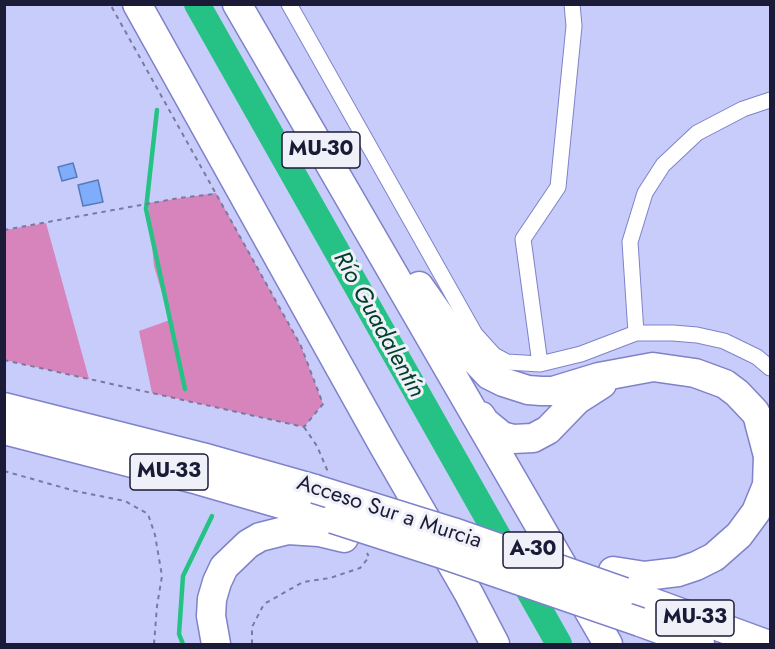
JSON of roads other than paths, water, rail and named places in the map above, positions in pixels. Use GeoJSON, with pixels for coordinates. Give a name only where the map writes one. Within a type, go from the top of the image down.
{"type":"FeatureCollection","features":[{"type":"Feature","properties":{"kind":"highway"},"geometry":{"type":"LineString","coordinates":[[137,4],[377,435],[469,594],[495,645]]}},
{"type":"Feature","properties":{"kind":"highway","name":"MU-30"},"geometry":{"type":"LineString","coordinates":[[237,4],[411,290]]}},
{"type":"Feature","properties":{"kind":"highway","name":"MU-30"},"geometry":{"type":"LineString","coordinates":[[260,4],[411,290]]}},
{"type":"Feature","properties":{"kind":"highway"},"geometry":{"type":"LineString","coordinates":[[411,290],[489,375],[503,382],[528,390],[553,390],[653,367],[695,373],[725,384],[737,393],[755,412],[771,440]]}},
{"type":"Feature","properties":{"kind":"highway"},"geometry":{"type":"LineString","coordinates":[[411,290],[485,422],[502,436],[609,645]]}},
{"type":"Feature","properties":{"kind":"highway"},"geometry":{"type":"LineString","coordinates":[[411,290],[609,645]]}},
{"type":"Feature","properties":{"kind":"highway"},"geometry":{"type":"LineString","coordinates":[[502,436],[525,439],[541,434],[589,391],[632,370]]}},
{"type":"Feature","properties":{"kind":"highway","name":"Acceso Sur a Murcia"},"geometry":{"type":"LineString","coordinates":[[4,407],[202,457],[315,489],[618,581],[766,645]]}},
{"type":"Feature","properties":{"kind":"highway"},"geometry":{"type":"LineString","coordinates":[[618,581],[678,572],[696,566],[714,557],[739,535],[756,512],[767,485],[768,456],[755,412]]}},
{"type":"Feature","properties":{"kind":"highway","name":"Acceso Sur a Murcia"},"geometry":{"type":"LineString","coordinates":[[4,430],[154,468],[339,528],[546,589],[700,645]]}},
{"type":"Feature","properties":{"kind":"highway"},"geometry":{"type":"LineString","coordinates":[[216,645],[211,616],[212,599],[217,582],[224,567],[248,544],[260,537],[288,530],[319,532],[339,528]]}},
{"type":"Feature","properties":{"kind":"street"},"geometry":{"type":"LineString","coordinates":[[289,4],[476,334],[494,355],[507,362],[540,364],[581,354],[636,333],[697,335],[724,341],[757,357],[771,368]]}},
{"type":"Feature","properties":{"kind":"street"},"geometry":{"type":"LineString","coordinates":[[540,364],[523,239],[558,187],[574,26],[572,4]]}},
{"type":"Feature","properties":{"kind":"street"},"geometry":{"type":"LineString","coordinates":[[636,333],[630,242],[645,193],[663,165],[697,133],[743,109],[771,100]]}},
{"type":"Feature","properties":{"kind":"waterway","name":"Río Guadalentín"},"geometry":{"type":"LineString","coordinates":[[197,4],[559,644]]}},
{"type":"Feature","properties":{"kind":"waterway"},"geometry":{"type":"LineString","coordinates":[[157,110],[146,209],[185,389]]}},
{"type":"Feature","properties":{"kind":"waterway"},"geometry":{"type":"LineString","coordinates":[[183,644],[179,634],[183,576],[212,516]]}}]}
